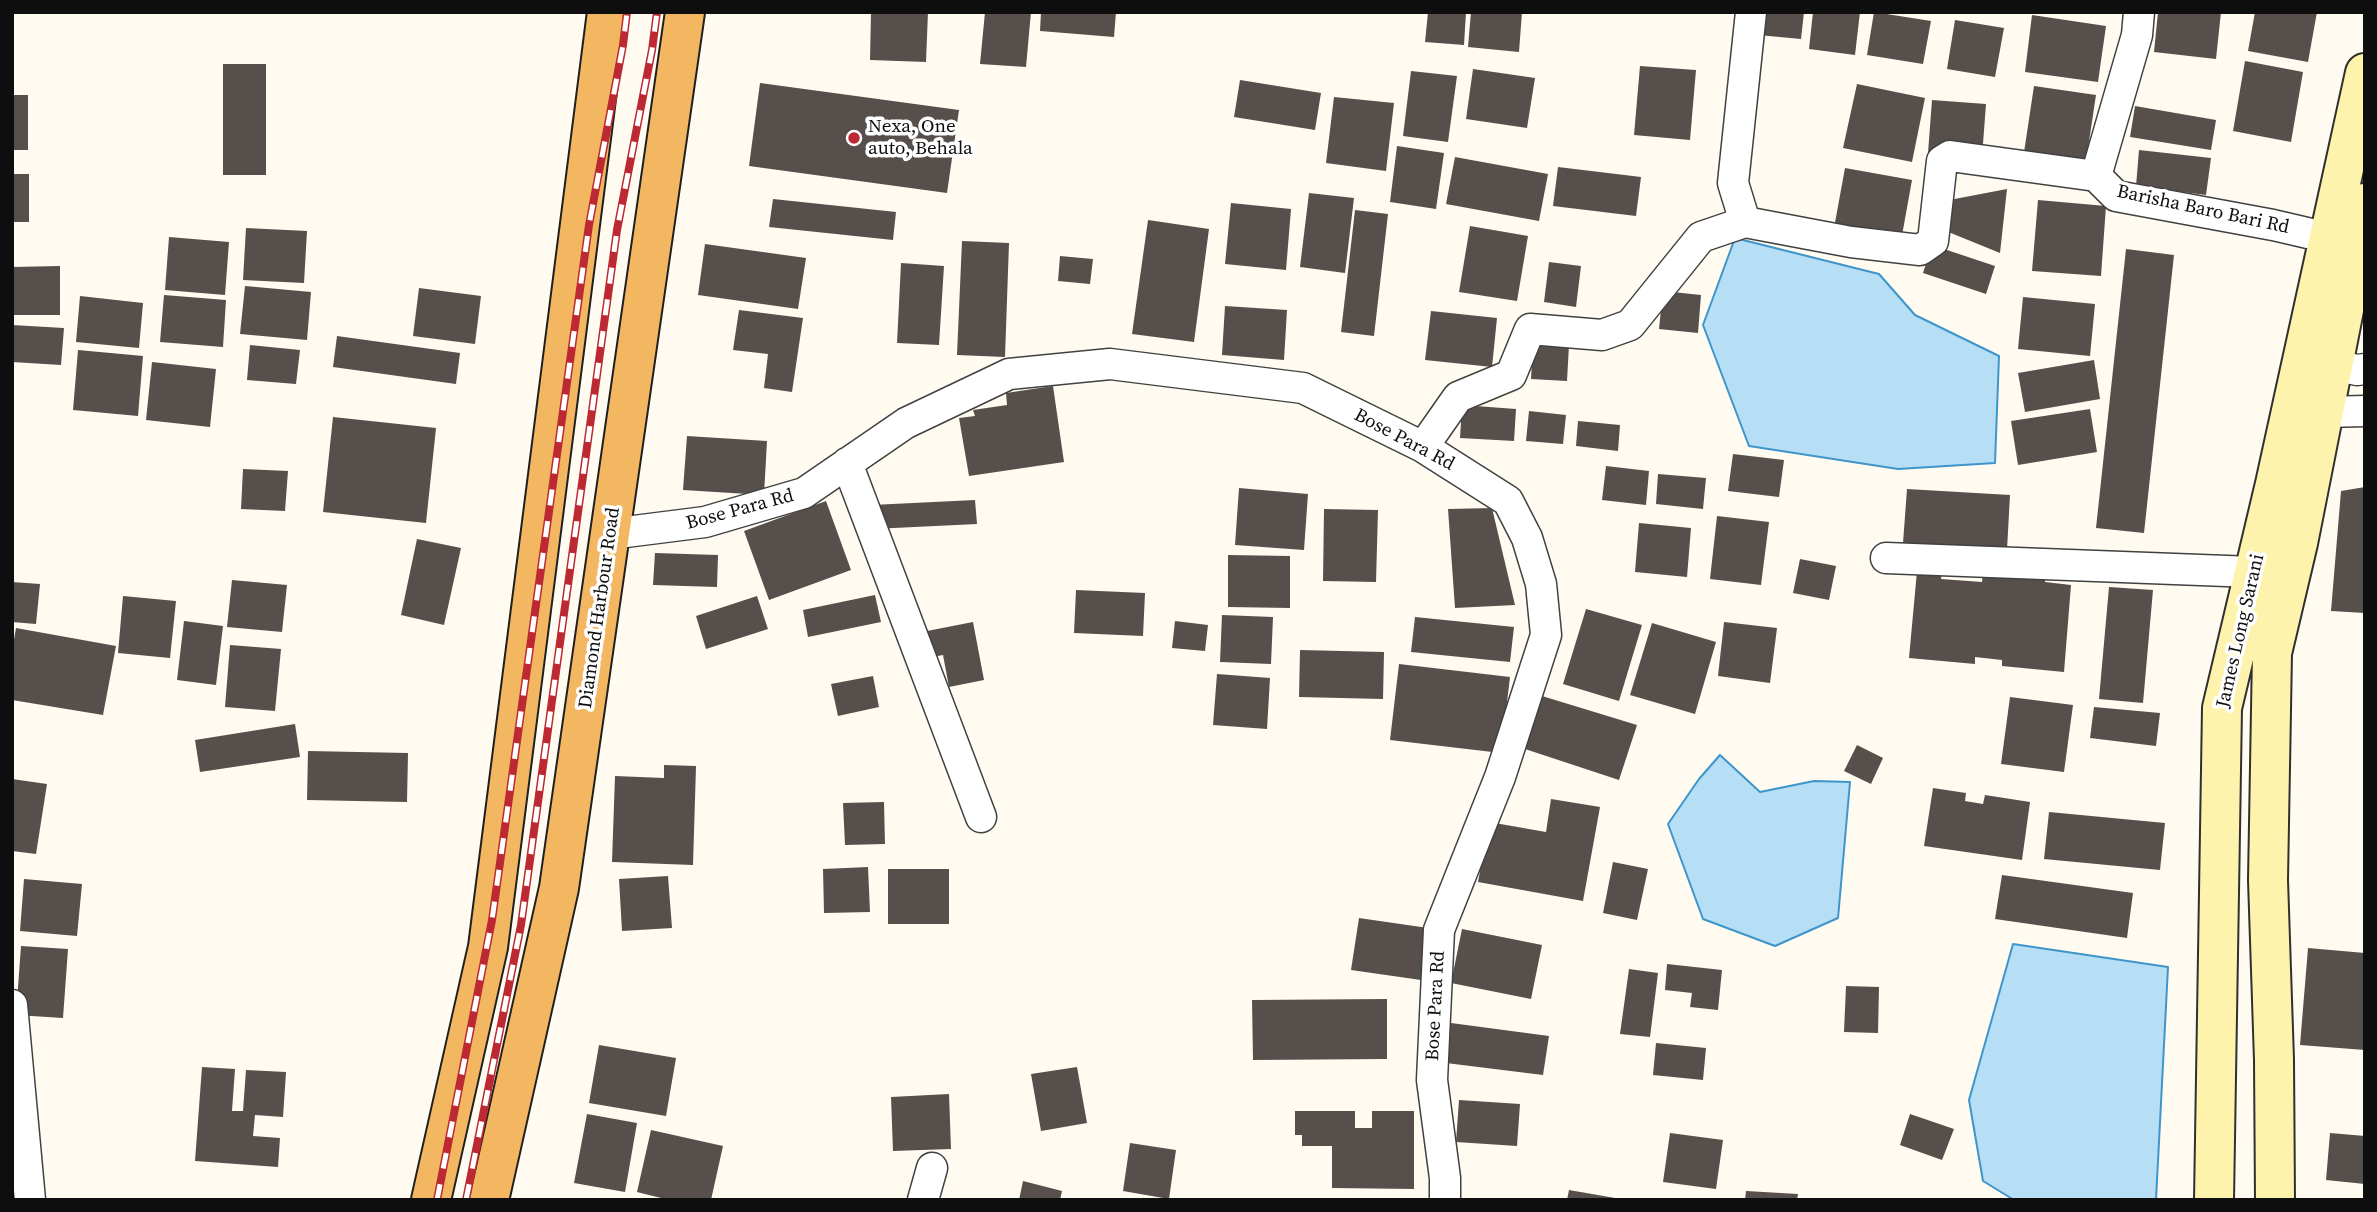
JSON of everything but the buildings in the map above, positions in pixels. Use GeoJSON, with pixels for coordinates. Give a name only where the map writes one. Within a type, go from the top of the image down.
{"type":"FeatureCollection","features":[{"type":"Feature","properties":{"kind":"highway"},"geometry":{"type":"LineString","coordinates":[[431,1200],[488,947],[607,12]]}},
{"type":"Feature","properties":{"kind":"highway","name":"Diamond Harbour Road"},"geometry":{"type":"LineString","coordinates":[[489,1200],[559,888],[685,12]]}},
{"type":"Feature","properties":{"kind":"main road","name":"James Long Sarani"},"geometry":{"type":"LineString","coordinates":[[2214,1200],[2222,708],[2365,74]]}},
{"type":"Feature","properties":{"kind":"main road"},"geometry":{"type":"LineString","coordinates":[[2275,1200],[2268,880],[2272,653],[2298,543],[2324,412],[2349,367],[2365,203]]}},
{"type":"Feature","properties":{"kind":"street"},"geometry":{"type":"LineString","coordinates":[[1423,447],[1458,397],[1511,376],[1530,329],[1602,335],[1630,325],[1701,237],[1745,222],[1733,183],[1751,12]]}},
{"type":"Feature","properties":{"kind":"street"},"geometry":{"type":"LineString","coordinates":[[2096,176],[2137,35],[2138,12]]}},
{"type":"Feature","properties":{"kind":"street","name":"Barisha Baro Bari Rd"},"geometry":{"type":"LineString","coordinates":[[1745,222],[1851,242],[1920,250],[1933,241],[1942,161],[1951,156],[2096,176],[2116,196],[2329,238]]}},
{"type":"Feature","properties":{"kind":"street","name":"Bose Para Rd"},"geometry":{"type":"LineString","coordinates":[[610,534],[705,523],[804,493],[906,423],[1009,374],[1110,364],[1303,388],[1423,447],[1508,501],[1527,538],[1541,583],[1546,635],[1500,777],[1439,930],[1432,1080],[1445,1178],[1445,1200]]}},
{"type":"Feature","properties":{"kind":"street"},"geometry":{"type":"LineString","coordinates":[[2324,412],[2365,411]]}},
{"type":"Feature","properties":{"kind":"street"},"geometry":{"type":"LineString","coordinates":[[848,463],[981,817]]}},
{"type":"Feature","properties":{"kind":"street"},"geometry":{"type":"LineString","coordinates":[[1886,558],[2253,572]]}},
{"type":"Feature","properties":{"kind":"street"},"geometry":{"type":"LineString","coordinates":[[12,1005],[30,1200]]}},
{"type":"Feature","properties":{"kind":"street"},"geometry":{"type":"LineString","coordinates":[[923,1200],[932,1168]]}},
{"type":"Feature","properties":{"kind":"water"},"geometry":{"type":"Polygon","coordinates":[[[1735,238],[1879,274],[1915,315],[1999,356],[1995,463],[1898,469],[1749,446],[1703,325],[1735,238]]]}},
{"type":"Feature","properties":{"kind":"water"},"geometry":{"type":"Polygon","coordinates":[[[1720,755],[1760,792],[1814,781],[1850,782],[1838,918],[1775,946],[1703,919],[1668,824],[1699,779],[1720,755]]]}},
{"type":"Feature","properties":{"kind":"water"},"geometry":{"type":"Polygon","coordinates":[[[2013,944],[2168,967],[2156,1200],[2014,1200],[1983,1181],[1969,1100],[2013,944]]]}},
{"type":"Feature","properties":{"kind":"railway"},"geometry":{"type":"LineString","coordinates":[[437,1200],[492,920],[589,225],[627,12]]}},
{"type":"Feature","properties":{"kind":"railway"},"geometry":{"type":"LineString","coordinates":[[466,1200],[521,925],[617,230],[657,12]]}},
{"type":"Feature","properties":{"kind":"place","name":"Nexa, One auto, Behala"},"geometry":{"type":"Point","coordinates":[854,138]}}]}
